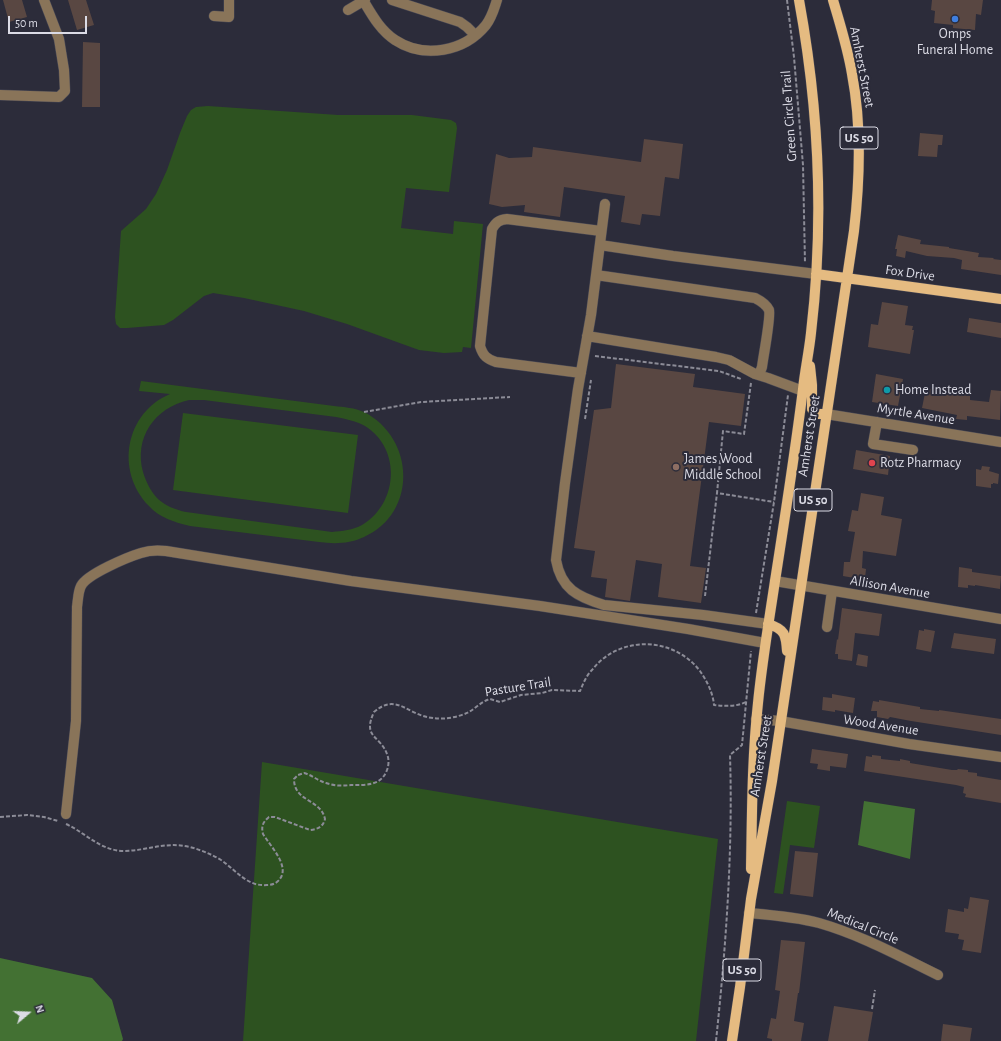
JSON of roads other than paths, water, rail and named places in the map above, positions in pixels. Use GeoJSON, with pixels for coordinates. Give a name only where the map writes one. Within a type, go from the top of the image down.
{"type":"FeatureCollection","features":[{"type":"Feature","properties":{"kind":"main road","name":"Amherst Street"},"geometry":{"type":"LineString","coordinates":[[751,900],[752,794],[756,719],[768,624],[801,410],[816,274],[818,190],[816,134],[811,76],[799,0]]}},
{"type":"Feature","properties":{"kind":"main road","name":"Amherst Street"},"geometry":{"type":"LineString","coordinates":[[732,1041],[749,913],[772,781],[847,278],[858,193],[859,128],[855,93],[850,60],[834,0]]}},
{"type":"Feature","properties":{"kind":"main road","name":"Fox Drive"},"geometry":{"type":"LineString","coordinates":[[816,274],[1001,299]]}},
{"type":"Feature","properties":{"kind":"main road"},"geometry":{"type":"LineString","coordinates":[[808,354],[812,385],[812,409],[816,414],[826,414]]}},
{"type":"Feature","properties":{"kind":"main road"},"geometry":{"type":"LineString","coordinates":[[768,624],[780,629],[785,636],[789,667]]}},
{"type":"Feature","properties":{"kind":"street"},"geometry":{"type":"LineString","coordinates":[[0,95],[59,97],[65,91],[64,70],[59,39],[44,0]]}},
{"type":"Feature","properties":{"kind":"street"},"geometry":{"type":"LineString","coordinates":[[214,16],[229,17],[229,0]]}},
{"type":"Feature","properties":{"kind":"street"},"geometry":{"type":"LineString","coordinates":[[348,10],[364,0],[384,32],[395,40],[416,50],[430,51],[444,50],[460,44],[475,35],[486,24],[492,14],[497,0]]}},
{"type":"Feature","properties":{"kind":"street"},"geometry":{"type":"LineString","coordinates":[[392,0],[460,22],[475,35]]}},
{"type":"Feature","properties":{"kind":"street"},"geometry":{"type":"LineString","coordinates":[[605,204],[565,483],[556,560],[558,570],[562,579],[576,594],[590,601],[604,605],[703,615],[768,624]]}},
{"type":"Feature","properties":{"kind":"street"},"geometry":{"type":"LineString","coordinates":[[581,373],[496,362],[488,360],[482,354],[480,346],[492,229],[500,220],[507,220],[601,231]]}},
{"type":"Feature","properties":{"kind":"street"},"geometry":{"type":"LineString","coordinates":[[600,245],[816,274]]}},
{"type":"Feature","properties":{"kind":"street"},"geometry":{"type":"LineString","coordinates":[[596,275],[755,298],[760,300],[765,305],[769,313],[762,367],[759,375]]}},
{"type":"Feature","properties":{"kind":"street"},"geometry":{"type":"LineString","coordinates":[[587,336],[729,360],[759,375],[803,391]]}},
{"type":"Feature","properties":{"kind":"street","name":"Myrtle Avenue"},"geometry":{"type":"LineString","coordinates":[[826,414],[1001,442]]}},
{"type":"Feature","properties":{"kind":"street"},"geometry":{"type":"LineString","coordinates":[[877,422],[873,444],[913,450]]}},
{"type":"Feature","properties":{"kind":"street"},"geometry":{"type":"LineString","coordinates":[[66,814],[76,721],[77,607],[78,597],[82,585],[87,580],[119,562],[154,550],[166,550],[351,580],[540,606],[688,629],[766,643]]}},
{"type":"Feature","properties":{"kind":"street","name":"Allison Avenue"},"geometry":{"type":"LineString","coordinates":[[775,581],[1001,620]]}},
{"type":"Feature","properties":{"kind":"street"},"geometry":{"type":"LineString","coordinates":[[827,627],[832,591]]}},
{"type":"Feature","properties":{"kind":"street","name":"Wood Avenue"},"geometry":{"type":"LineString","coordinates":[[756,719],[909,744],[1001,757]]}},
{"type":"Feature","properties":{"kind":"street","name":"Medical Circle"},"geometry":{"type":"LineString","coordinates":[[749,913],[797,918],[845,931],[938,975]]}},
{"type":"Feature","properties":{"kind":"place","name":"Omps Funeral Home"},"geometry":{"type":"Point","coordinates":[955,19]}},
{"type":"Feature","properties":{"kind":"place","name":"Home Instead"},"geometry":{"type":"Point","coordinates":[887,390]}},
{"type":"Feature","properties":{"kind":"place","name":"Rotz Pharmacy"},"geometry":{"type":"Point","coordinates":[872,463]}},
{"type":"Feature","properties":{"kind":"place","name":"James Wood Middle School"},"geometry":{"type":"Point","coordinates":[676,467]}}]}
